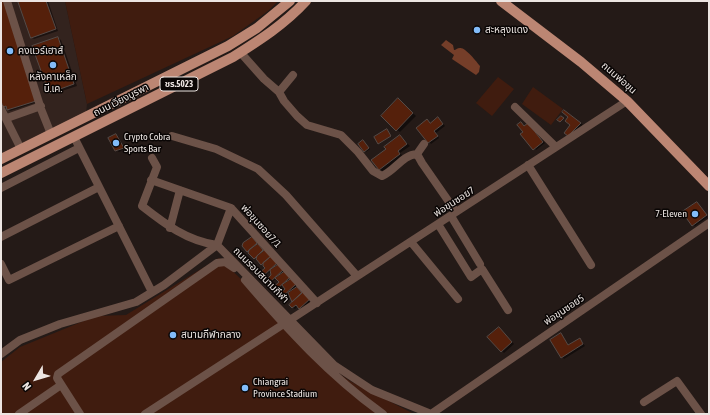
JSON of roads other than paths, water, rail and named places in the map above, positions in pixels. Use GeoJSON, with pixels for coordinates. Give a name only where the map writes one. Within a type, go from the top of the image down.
{"type":"FeatureCollection","features":[{"type":"Feature","properties":{"kind":"main road","name":"ถนน เวียงบูรพา"},"geometry":{"type":"LineString","coordinates":[[3,155],[21,149],[228,46],[257,28],[290,1]]}},
{"type":"Feature","properties":{"kind":"main road","name":"ถนน เวียงบูรพา"},"geometry":{"type":"LineString","coordinates":[[1,173],[240,52],[264,38],[296,12],[306,1]]}},
{"type":"Feature","properties":{"kind":"main road","name":"ถนนพ่อขุน"},"geometry":{"type":"LineString","coordinates":[[501,1],[581,62],[627,101],[709,186]]}},
{"type":"Feature","properties":{"kind":"main road"},"geometry":{"type":"LineString","coordinates":[[37,141],[43,152]]}},
{"type":"Feature","properties":{"kind":"street"},"geometry":{"type":"LineString","coordinates":[[7,1],[51,134]]}},
{"type":"Feature","properties":{"kind":"street"},"geometry":{"type":"LineString","coordinates":[[240,52],[264,79],[279,92],[297,116],[307,125],[341,135],[373,170],[382,176],[391,173],[410,154],[417,154]]}},
{"type":"Feature","properties":{"kind":"street"},"geometry":{"type":"LineString","coordinates":[[279,92],[293,75]]}},
{"type":"Feature","properties":{"kind":"street","name":"พ่อขุนซอย7"},"geometry":{"type":"LineString","coordinates":[[145,414],[627,101]]}},
{"type":"Feature","properties":{"kind":"street"},"geometry":{"type":"LineString","coordinates":[[7,118],[41,106]]}},
{"type":"Feature","properties":{"kind":"street"},"geometry":{"type":"LineString","coordinates":[[515,108],[556,147]]}},
{"type":"Feature","properties":{"kind":"street"},"geometry":{"type":"LineString","coordinates":[[1,109],[7,118],[21,149]]}},
{"type":"Feature","properties":{"kind":"street"},"geometry":{"type":"LineString","coordinates":[[74,136],[152,292]]}},
{"type":"Feature","properties":{"kind":"street"},"geometry":{"type":"LineString","coordinates":[[172,136],[216,150],[258,169],[286,195],[357,276]]}},
{"type":"Feature","properties":{"kind":"street"},"geometry":{"type":"LineString","coordinates":[[417,154],[424,144]]}},
{"type":"Feature","properties":{"kind":"street"},"geometry":{"type":"LineString","coordinates":[[1,188],[79,148]]}},
{"type":"Feature","properties":{"kind":"street"},"geometry":{"type":"LineString","coordinates":[[417,154],[453,214],[480,264]]}},
{"type":"Feature","properties":{"kind":"street"},"geometry":{"type":"LineString","coordinates":[[152,158],[157,167],[142,206],[170,228],[207,244],[217,245]]}},
{"type":"Feature","properties":{"kind":"street"},"geometry":{"type":"LineString","coordinates":[[528,165],[591,265]]}},
{"type":"Feature","properties":{"kind":"street","name":"พ่อขุนซอย7/1"},"geometry":{"type":"LineString","coordinates":[[151,180],[231,208],[316,303]]}},
{"type":"Feature","properties":{"kind":"street"},"geometry":{"type":"LineString","coordinates":[[1,237],[99,187]]}},
{"type":"Feature","properties":{"kind":"street"},"geometry":{"type":"LineString","coordinates":[[170,228],[180,190]]}},
{"type":"Feature","properties":{"kind":"street"},"geometry":{"type":"LineString","coordinates":[[1,354],[20,340],[53,327],[136,302],[152,292],[217,245],[231,208]]}},
{"type":"Feature","properties":{"kind":"street"},"geometry":{"type":"LineString","coordinates":[[438,224],[471,277],[482,269],[508,310]]}},
{"type":"Feature","properties":{"kind":"street","name":"พ่อขุนซอย5"},"geometry":{"type":"LineString","coordinates":[[431,414],[709,224]]}},
{"type":"Feature","properties":{"kind":"street"},"geometry":{"type":"LineString","coordinates":[[1,264],[9,280],[118,226]]}},
{"type":"Feature","properties":{"kind":"street"},"geometry":{"type":"LineString","coordinates":[[411,242],[458,299]]}},
{"type":"Feature","properties":{"kind":"street","name":"ถนนรอบสนามกีฬา"},"geometry":{"type":"LineString","coordinates":[[217,245],[291,319],[334,365],[372,390],[431,414]]}},
{"type":"Feature","properties":{"kind":"street"},"geometry":{"type":"LineString","coordinates":[[80,414],[61,386],[57,378],[58,374],[220,262],[229,263],[239,273],[283,324],[322,365],[383,414]]}},
{"type":"Feature","properties":{"kind":"street"},"geometry":{"type":"LineString","coordinates":[[644,402],[677,381],[701,414]]}},
{"type":"Feature","properties":{"kind":"street"},"geometry":{"type":"LineString","coordinates":[[19,414],[61,386]]}},
{"type":"Feature","properties":{"kind":"place","name":"สะหลุงแดง"},"geometry":{"type":"Point","coordinates":[477,30]}},
{"type":"Feature","properties":{"kind":"place","name":"คงแวร์เฮาส์"},"geometry":{"type":"Point","coordinates":[10,51]}},
{"type":"Feature","properties":{"kind":"place","name":"หลังคาเหล็ก บี.เค."},"geometry":{"type":"Point","coordinates":[53,65]}},
{"type":"Feature","properties":{"kind":"place","name":"Crypto Cobra Sports Bar"},"geometry":{"type":"Point","coordinates":[116,143]}},
{"type":"Feature","properties":{"kind":"place","name":"7-Eleven"},"geometry":{"type":"Point","coordinates":[695,214]}},
{"type":"Feature","properties":{"kind":"place","name":"สนามกีฬากลาง"},"geometry":{"type":"Point","coordinates":[173,335]}},
{"type":"Feature","properties":{"kind":"place","name":"Chiangrai Province Stadium"},"geometry":{"type":"Point","coordinates":[245,388]}}]}
